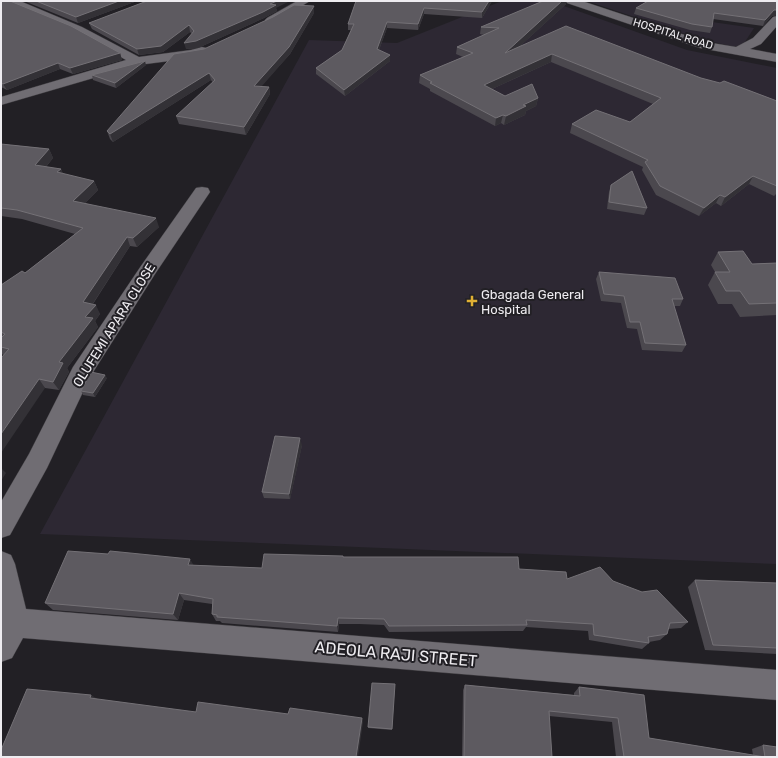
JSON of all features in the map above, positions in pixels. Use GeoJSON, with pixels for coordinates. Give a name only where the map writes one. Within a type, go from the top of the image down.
{"type":"FeatureCollection","features":[{"type":"Feature","properties":{"kind":"street"},"geometry":{"type":"LineString","coordinates":[[11,1],[78,29],[137,61]]}},
{"type":"Feature","properties":{"kind":"street"},"geometry":{"type":"LineString","coordinates":[[262,24],[306,1]]}},
{"type":"Feature","properties":{"kind":"street","name":"HOSPITAL ROAD"},"geometry":{"type":"LineString","coordinates":[[571,1],[704,45],[777,58]]}},
{"type":"Feature","properties":{"kind":"street"},"geometry":{"type":"LineString","coordinates":[[738,51],[757,41],[777,19]]}},
{"type":"Feature","properties":{"kind":"street"},"geometry":{"type":"LineString","coordinates":[[78,29],[92,24]]}},
{"type":"Feature","properties":{"kind":"street"},"geometry":{"type":"LineString","coordinates":[[1,101],[137,61],[193,54],[214,45]]}},
{"type":"Feature","properties":{"kind":"street","name":"OLUFEMI APARA CLOSE"},"geometry":{"type":"LineString","coordinates":[[1,526],[38,461],[81,373],[148,270],[202,192]]}},
{"type":"Feature","properties":{"kind":"street"},"geometry":{"type":"LineString","coordinates":[[1,564],[8,635]]}},
{"type":"Feature","properties":{"kind":"street","name":"ADEOLA RAJI STREET"},"geometry":{"type":"LineString","coordinates":[[8,635],[777,685]]}},
{"type":"Feature","properties":{"kind":"shaded area","name":"Gbagada General Hospital"},"geometry":{"type":"Polygon","coordinates":[[[502,1],[550,1],[687,50],[777,68],[777,564],[40,534],[309,40],[397,43],[502,1]]]}},
{"type":"Feature","properties":{"kind":"shaded area"},"geometry":{"type":"Polygon","coordinates":[[[587,1],[713,1],[698,20],[754,28],[741,48],[703,40],[587,1]]]}},
{"type":"Feature","properties":{"kind":"building"},"geometry":{"type":"Polygon","coordinates":[[[1,1],[10,1],[71,26],[120,53],[70,68],[58,63],[3,84],[1,83],[1,1]]]}},
{"type":"Feature","properties":{"kind":"building"},"geometry":{"type":"Polygon","coordinates":[[[36,1],[119,1],[76,17],[36,1]]]}},
{"type":"Feature","properties":{"kind":"building"},"geometry":{"type":"Polygon","coordinates":[[[147,1],[277,1],[270,4],[276,5],[263,12],[196,41],[184,43],[194,31],[189,25],[161,46],[137,49],[89,23],[147,1]]]}},
{"type":"Feature","properties":{"kind":"building"},"geometry":{"type":"Polygon","coordinates":[[[356,1],[489,1],[482,12],[424,8],[418,24],[387,22],[377,49],[390,55],[344,90],[316,68],[342,50],[354,24],[348,24],[356,1]]]}},
{"type":"Feature","properties":{"kind":"building"},"geometry":{"type":"Polygon","coordinates":[[[543,1],[562,1],[505,53],[566,26],[701,78],[720,83],[724,81],[777,101],[777,186],[753,176],[725,197],[720,195],[704,208],[660,186],[645,162],[648,160],[572,124],[596,110],[630,122],[661,98],[552,54],[484,85],[505,96],[532,84],[538,98],[523,105],[526,106],[506,116],[503,115],[496,118],[430,83],[432,82],[420,75],[473,53],[457,47],[499,28],[481,27],[543,1]]]}},
{"type":"Feature","properties":{"kind":"building"},"geometry":{"type":"Polygon","coordinates":[[[648,1],[777,1],[777,10],[774,10],[765,20],[714,13],[712,27],[692,24],[636,8],[648,1]]]}},
{"type":"Feature","properties":{"kind":"building"},"geometry":{"type":"Polygon","coordinates":[[[294,5],[314,6],[289,47],[254,86],[269,87],[244,127],[176,116],[215,80],[209,73],[110,134],[107,131],[174,54],[204,49],[273,17],[294,5]]]}},
{"type":"Feature","properties":{"kind":"building"},"geometry":{"type":"Polygon","coordinates":[[[145,61],[115,83],[92,75],[145,61]]]}},
{"type":"Feature","properties":{"kind":"building"},"geometry":{"type":"Polygon","coordinates":[[[1,144],[49,149],[35,165],[61,169],[57,172],[94,181],[73,201],[156,218],[133,238],[127,237],[83,302],[96,305],[85,317],[93,318],[59,362],[63,363],[53,382],[39,379],[1,434],[1,358],[9,349],[1,347],[1,338],[5,334],[1,332],[1,285],[22,271],[25,273],[83,228],[17,210],[1,208],[1,144]]]}},
{"type":"Feature","properties":{"kind":"building"},"geometry":{"type":"Polygon","coordinates":[[[632,171],[647,208],[609,202],[611,185],[632,171]]]}},
{"type":"Feature","properties":{"kind":"building"},"geometry":{"type":"Polygon","coordinates":[[[743,251],[752,264],[777,263],[777,303],[749,304],[740,291],[726,291],[715,272],[730,272],[718,252],[743,251]]]}},
{"type":"Feature","properties":{"kind":"building"},"geometry":{"type":"Polygon","coordinates":[[[599,272],[675,278],[683,299],[672,299],[686,345],[645,343],[640,322],[630,322],[624,296],[604,294],[599,272]]]}},
{"type":"Feature","properties":{"kind":"building"},"geometry":{"type":"Polygon","coordinates":[[[91,372],[105,375],[93,393],[81,391],[91,372]]]}},
{"type":"Feature","properties":{"kind":"building"},"geometry":{"type":"Polygon","coordinates":[[[275,436],[300,438],[289,494],[262,492],[275,436]]]}},
{"type":"Feature","properties":{"kind":"building"},"geometry":{"type":"Polygon","coordinates":[[[68,551],[108,554],[110,551],[190,559],[188,565],[262,568],[264,554],[343,557],[518,557],[519,569],[566,572],[567,579],[600,567],[613,581],[642,592],[657,590],[688,622],[670,623],[667,634],[648,637],[649,643],[594,635],[593,624],[526,620],[527,625],[389,626],[384,619],[338,618],[337,626],[217,617],[217,615],[212,614],[213,599],[179,593],[173,614],[45,603],[68,551]]]}},
{"type":"Feature","properties":{"kind":"building"},"geometry":{"type":"Polygon","coordinates":[[[695,580],[777,583],[777,648],[713,645],[695,580]]]}},
{"type":"Feature","properties":{"kind":"building"},"geometry":{"type":"Polygon","coordinates":[[[372,683],[395,684],[392,729],[368,727],[372,683]]]}},
{"type":"Feature","properties":{"kind":"building"},"geometry":{"type":"Polygon","coordinates":[[[465,685],[580,696],[579,687],[644,695],[649,738],[765,757],[624,757],[618,718],[549,711],[552,757],[464,757],[465,685]]]}},
{"type":"Feature","properties":{"kind":"building"},"geometry":{"type":"Polygon","coordinates":[[[27,689],[91,695],[90,698],[196,712],[198,702],[288,714],[290,708],[362,718],[356,757],[1,757],[1,750],[27,689]]]}},
{"type":"Feature","properties":{"kind":"building"},"geometry":{"type":"Polygon","coordinates":[[[763,745],[777,747],[777,757],[765,757],[763,745]]]}},
{"type":"Feature","properties":{"kind":"place","name":"Gbagada General Hospital"},"geometry":{"type":"Point","coordinates":[472,301]}}]}
